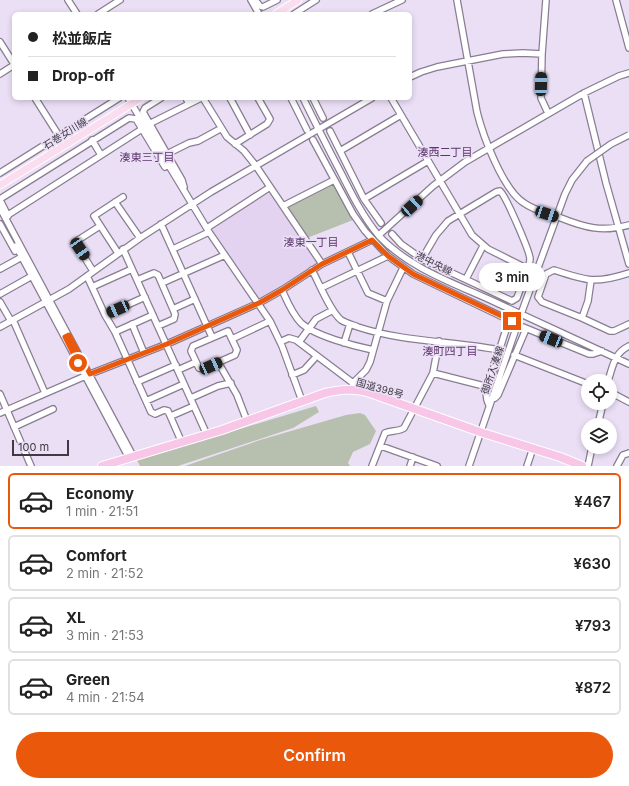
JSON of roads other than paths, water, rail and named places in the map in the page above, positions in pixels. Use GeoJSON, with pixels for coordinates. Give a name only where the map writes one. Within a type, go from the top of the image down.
{"type":"FeatureCollection","features":[{"type":"Feature","properties":{"kind":"highway","name":"国道398号"},"geometry":{"type":"LineString","coordinates":[[102,466],[182,443],[302,401],[353,386],[414,409],[480,432],[533,448],[582,466]]}},
{"type":"Feature","properties":{"kind":"main road"},"geometry":{"type":"LineString","coordinates":[[279,12],[298,0]]}},
{"type":"Feature","properties":{"kind":"main road","name":"石巻女川線"},"geometry":{"type":"LineString","coordinates":[[0,185],[130,101]]}},
{"type":"Feature","properties":{"kind":"street"},"geometry":{"type":"LineString","coordinates":[[68,0],[76,12]]}},
{"type":"Feature","properties":{"kind":"street"},"geometry":{"type":"LineString","coordinates":[[101,12],[120,0]]}},
{"type":"Feature","properties":{"kind":"street"},"geometry":{"type":"LineString","coordinates":[[247,0],[253,10],[252,12]]}},
{"type":"Feature","properties":{"kind":"street"},"geometry":{"type":"LineString","coordinates":[[251,0],[258,12]]}},
{"type":"Feature","properties":{"kind":"street"},"geometry":{"type":"LineString","coordinates":[[255,0],[260,6],[263,7],[277,0]]}},
{"type":"Feature","properties":{"kind":"street"},"geometry":{"type":"LineString","coordinates":[[297,12],[316,0]]}},
{"type":"Feature","properties":{"kind":"street"},"geometry":{"type":"LineString","coordinates":[[380,12],[402,0]]}},
{"type":"Feature","properties":{"kind":"street"},"geometry":{"type":"LineString","coordinates":[[457,0],[476,112],[489,148],[510,190],[516,197],[531,207],[595,229],[629,225]]}},
{"type":"Feature","properties":{"kind":"street"},"geometry":{"type":"LineString","coordinates":[[546,0],[542,54],[541,98],[548,113]]}},
{"type":"Feature","properties":{"kind":"street"},"geometry":{"type":"LineString","coordinates":[[616,0],[629,48]]}},
{"type":"Feature","properties":{"kind":"street"},"geometry":{"type":"LineString","coordinates":[[0,42],[12,62]]}},
{"type":"Feature","properties":{"kind":"street"},"geometry":{"type":"LineString","coordinates":[[412,76],[437,67],[503,54],[542,54]]}},
{"type":"Feature","properties":{"kind":"street"},"geometry":{"type":"LineString","coordinates":[[0,74],[12,66]]}},
{"type":"Feature","properties":{"kind":"street"},"geometry":{"type":"LineString","coordinates":[[379,235],[455,169],[548,113],[619,76],[629,73]]}},
{"type":"Feature","properties":{"kind":"street"},"geometry":{"type":"LineString","coordinates":[[584,94],[606,183],[629,264]]}},
{"type":"Feature","properties":{"kind":"street"},"geometry":{"type":"LineString","coordinates":[[36,100],[59,136]]}},
{"type":"Feature","properties":{"kind":"street"},"geometry":{"type":"LineString","coordinates":[[0,173],[116,100]]}},
{"type":"Feature","properties":{"kind":"street"},"geometry":{"type":"LineString","coordinates":[[158,100],[143,110],[144,114],[182,180],[184,190]]}},
{"type":"Feature","properties":{"kind":"street"},"geometry":{"type":"LineString","coordinates":[[187,100],[189,104]]}},
{"type":"Feature","properties":{"kind":"street"},"geometry":{"type":"LineString","coordinates":[[149,124],[198,100]]}},
{"type":"Feature","properties":{"kind":"street"},"geometry":{"type":"LineString","coordinates":[[203,100],[220,129],[244,151],[256,166],[322,264]]}},
{"type":"Feature","properties":{"kind":"street"},"geometry":{"type":"LineString","coordinates":[[231,100],[250,134]]}},
{"type":"Feature","properties":{"kind":"street"},"geometry":{"type":"LineString","coordinates":[[235,144],[267,124],[270,119],[259,100]]}},
{"type":"Feature","properties":{"kind":"street"},"geometry":{"type":"LineString","coordinates":[[292,100],[308,130]]}},
{"type":"Feature","properties":{"kind":"street","name":"港中央線"},"geometry":{"type":"LineString","coordinates":[[304,100],[366,218],[379,235],[400,255],[414,264],[464,289],[629,364]]}},
{"type":"Feature","properties":{"kind":"street"},"geometry":{"type":"LineString","coordinates":[[314,100],[323,118]]}},
{"type":"Feature","properties":{"kind":"street"},"geometry":{"type":"LineString","coordinates":[[0,327],[69,288],[123,249],[193,203],[369,100]]}},
{"type":"Feature","properties":{"kind":"street"},"geometry":{"type":"LineString","coordinates":[[392,100],[472,235],[483,246],[528,269]]}},
{"type":"Feature","properties":{"kind":"street"},"geometry":{"type":"LineString","coordinates":[[130,101],[208,230],[224,255],[259,303],[270,322],[280,342],[302,401]]}},
{"type":"Feature","properties":{"kind":"street"},"geometry":{"type":"LineString","coordinates":[[340,151],[401,115]]}},
{"type":"Feature","properties":{"kind":"street"},"geometry":{"type":"LineString","coordinates":[[32,273],[31,258],[0,200],[92,140],[130,118],[136,119],[175,182],[184,190]]}},
{"type":"Feature","properties":{"kind":"street"},"geometry":{"type":"LineString","coordinates":[[8,215],[142,129]]}},
{"type":"Feature","properties":{"kind":"street"},"geometry":{"type":"LineString","coordinates":[[167,154],[189,143],[198,141],[220,129]]}},
{"type":"Feature","properties":{"kind":"street"},"geometry":{"type":"LineString","coordinates":[[330,131],[364,199],[381,223]]}},
{"type":"Feature","properties":{"kind":"street","name":"御所入湊線"},"geometry":{"type":"LineString","coordinates":[[469,466],[521,314],[565,194],[572,180],[587,161],[611,144],[629,135]]}},
{"type":"Feature","properties":{"kind":"street"},"geometry":{"type":"LineString","coordinates":[[92,140],[101,155]]}},
{"type":"Feature","properties":{"kind":"street"},"geometry":{"type":"LineString","coordinates":[[313,140],[353,214],[372,240],[388,256],[413,274],[510,321],[499,350],[488,387],[486,396],[490,402],[498,395],[524,328],[589,354],[602,351]]}},
{"type":"Feature","properties":{"kind":"street"},"geometry":{"type":"LineString","coordinates":[[364,199],[428,161]]}},
{"type":"Feature","properties":{"kind":"street"},"geometry":{"type":"LineString","coordinates":[[283,206],[334,180]]}},
{"type":"Feature","properties":{"kind":"street"},"geometry":{"type":"LineString","coordinates":[[172,249],[208,230],[270,188]]}},
{"type":"Feature","properties":{"kind":"street"},"geometry":{"type":"LineString","coordinates":[[392,234],[401,244],[422,259],[512,301],[517,298],[528,269],[530,259],[511,208],[500,191],[459,213],[448,221],[436,235],[422,259]]}},
{"type":"Feature","properties":{"kind":"street"},"geometry":{"type":"LineString","coordinates":[[118,253],[94,216],[123,197]]}},
{"type":"Feature","properties":{"kind":"street"},"geometry":{"type":"LineString","coordinates":[[115,202],[140,238]]}},
{"type":"Feature","properties":{"kind":"street"},"geometry":{"type":"LineString","coordinates":[[0,208],[32,273]]}},
{"type":"Feature","properties":{"kind":"street"},"geometry":{"type":"LineString","coordinates":[[0,216],[48,300],[131,457]]}},
{"type":"Feature","properties":{"kind":"street"},"geometry":{"type":"LineString","coordinates":[[0,224],[20,258],[32,273]]}},
{"type":"Feature","properties":{"kind":"street"},"geometry":{"type":"LineString","coordinates":[[161,224],[212,337]]}},
{"type":"Feature","properties":{"kind":"street"},"geometry":{"type":"LineString","coordinates":[[92,271],[75,242],[100,226]]}},
{"type":"Feature","properties":{"kind":"street"},"geometry":{"type":"LineString","coordinates":[[0,413],[87,375],[167,344],[259,303],[322,264],[372,240]]}},
{"type":"Feature","properties":{"kind":"street"},"geometry":{"type":"LineString","coordinates":[[466,280],[483,246]]}},
{"type":"Feature","properties":{"kind":"street"},"geometry":{"type":"LineString","coordinates":[[123,249],[207,435]]}},
{"type":"Feature","properties":{"kind":"street"},"geometry":{"type":"LineString","coordinates":[[348,252],[368,293],[387,301]]}},
{"type":"Feature","properties":{"kind":"street"},"geometry":{"type":"LineString","coordinates":[[162,283],[224,255]]}},
{"type":"Feature","properties":{"kind":"street"},"geometry":{"type":"LineString","coordinates":[[322,288],[388,256]]}},
{"type":"Feature","properties":{"kind":"street"},"geometry":{"type":"LineString","coordinates":[[0,269],[20,258]]}},
{"type":"Feature","properties":{"kind":"street"},"geometry":{"type":"LineString","coordinates":[[280,342],[289,338],[296,340],[353,386],[366,370],[370,362],[387,301],[403,268]]}},
{"type":"Feature","properties":{"kind":"street"},"geometry":{"type":"LineString","coordinates":[[92,287],[132,269]]}},
{"type":"Feature","properties":{"kind":"street"},"geometry":{"type":"LineString","coordinates":[[312,270],[334,310],[341,319],[350,324],[377,333],[421,340],[473,345],[499,350]]}},
{"type":"Feature","properties":{"kind":"street"},"geometry":{"type":"LineString","coordinates":[[629,273],[609,279],[591,280],[577,278],[554,270],[546,274],[538,297],[542,302],[610,331],[614,331],[629,324]]}},
{"type":"Feature","properties":{"kind":"street"},"geometry":{"type":"LineString","coordinates":[[0,294],[32,273]]}},
{"type":"Feature","properties":{"kind":"street"},"geometry":{"type":"LineString","coordinates":[[137,280],[154,273],[158,274],[175,314],[174,319],[158,326]]}},
{"type":"Feature","properties":{"kind":"street"},"geometry":{"type":"LineString","coordinates":[[87,276],[105,315],[115,332],[151,412],[155,414],[164,410],[168,411],[182,443]]}},
{"type":"Feature","properties":{"kind":"street"},"geometry":{"type":"LineString","coordinates":[[582,318],[588,301],[591,280]]}},
{"type":"Feature","properties":{"kind":"street"},"geometry":{"type":"LineString","coordinates":[[282,290],[298,319],[308,329],[349,346],[373,350]]}},
{"type":"Feature","properties":{"kind":"street"},"geometry":{"type":"LineString","coordinates":[[105,315],[145,297]]}},
{"type":"Feature","properties":{"kind":"street"},"geometry":{"type":"LineString","coordinates":[[173,309],[194,299]]}},
{"type":"Feature","properties":{"kind":"street"},"geometry":{"type":"LineString","coordinates":[[0,302],[12,320],[45,393]]}},
{"type":"Feature","properties":{"kind":"street"},"geometry":{"type":"LineString","coordinates":[[299,342],[316,319],[334,310]]}},
{"type":"Feature","properties":{"kind":"street"},"geometry":{"type":"LineString","coordinates":[[115,332],[153,315]]}},
{"type":"Feature","properties":{"kind":"street"},"geometry":{"type":"LineString","coordinates":[[232,339],[270,322]]}},
{"type":"Feature","properties":{"kind":"street"},"geometry":{"type":"LineString","coordinates":[[132,324],[144,353]]}},
{"type":"Feature","properties":{"kind":"street"},"geometry":{"type":"LineString","coordinates":[[344,343],[350,324]]}},
{"type":"Feature","properties":{"kind":"street"},"geometry":{"type":"LineString","coordinates":[[228,330],[237,350],[235,355],[203,369],[199,368],[191,351],[193,346],[212,337],[228,330]]}},
{"type":"Feature","properties":{"kind":"street"},"geometry":{"type":"LineString","coordinates":[[372,466],[381,446],[384,434],[387,432],[399,431],[404,428],[433,373],[439,341]]}},
{"type":"Feature","properties":{"kind":"street"},"geometry":{"type":"LineString","coordinates":[[610,374],[620,350],[629,346]]}},
{"type":"Feature","properties":{"kind":"street"},"geometry":{"type":"LineString","coordinates":[[514,355],[581,381]]}},
{"type":"Feature","properties":{"kind":"street"},"geometry":{"type":"LineString","coordinates":[[292,375],[304,370],[314,359]]}},
{"type":"Feature","properties":{"kind":"street"},"geometry":{"type":"LineString","coordinates":[[137,382],[177,367],[196,362]]}},
{"type":"Feature","properties":{"kind":"street"},"geometry":{"type":"LineString","coordinates":[[218,362],[237,395],[247,421]]}},
{"type":"Feature","properties":{"kind":"street"},"geometry":{"type":"LineString","coordinates":[[433,373],[488,387]]}},
{"type":"Feature","properties":{"kind":"street"},"geometry":{"type":"LineString","coordinates":[[191,398],[218,386],[231,383]]}},
{"type":"Feature","properties":{"kind":"street"},"geometry":{"type":"LineString","coordinates":[[146,401],[184,384]]}},
{"type":"Feature","properties":{"kind":"street"},"geometry":{"type":"LineString","coordinates":[[0,394],[32,466]]}},
{"type":"Feature","properties":{"kind":"street"},"geometry":{"type":"LineString","coordinates":[[617,396],[629,402]]}},
{"type":"Feature","properties":{"kind":"street"},"geometry":{"type":"LineString","coordinates":[[171,416],[194,406]]}},
{"type":"Feature","properties":{"kind":"street"},"geometry":{"type":"LineString","coordinates":[[14,427],[53,409]]}},
{"type":"Feature","properties":{"kind":"street"},"geometry":{"type":"LineString","coordinates":[[381,446],[437,466]]}},
{"type":"Feature","properties":{"kind":"street"},"geometry":{"type":"LineString","coordinates":[[527,466],[533,448]]}},
{"type":"Feature","properties":{"kind":"street"},"geometry":{"type":"LineString","coordinates":[[617,466],[624,455],[629,453]]}},
{"type":"Feature","properties":{"kind":"street"},"geometry":{"type":"LineString","coordinates":[[588,466],[591,454]]}},
{"type":"Feature","properties":{"kind":"street"},"geometry":{"type":"LineString","coordinates":[[410,466],[412,457]]}},
{"type":"Feature","properties":{"kind":"district","name":"湊西二丁目"},"geometry":{"type":"Point","coordinates":[445,152]}},
{"type":"Feature","properties":{"kind":"district","name":"湊東三丁目"},"geometry":{"type":"Point","coordinates":[147,157]}},
{"type":"Feature","properties":{"kind":"district","name":"湊東一丁目"},"geometry":{"type":"Point","coordinates":[311,242]}},
{"type":"Feature","properties":{"kind":"district","name":"湊町四丁目"},"geometry":{"type":"Point","coordinates":[450,351]}}]}
